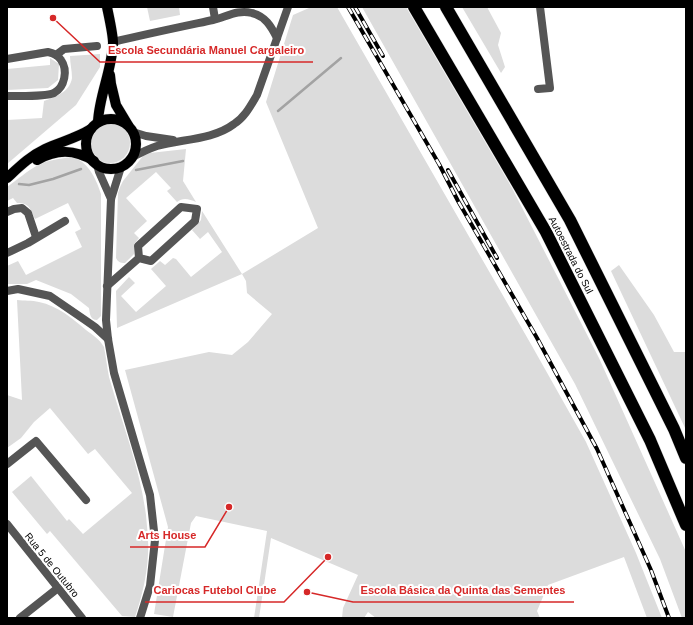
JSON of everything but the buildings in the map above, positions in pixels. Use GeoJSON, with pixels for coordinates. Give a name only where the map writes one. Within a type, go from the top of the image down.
{"type":"FeatureCollection","features":[{"type":"Feature","properties":{"kind":"highway","name":"Autoestrada do Sul"},"geometry":{"type":"LineString","coordinates":[[414,7],[546,232],[650,440],[686,525]]}},
{"type":"Feature","properties":{"kind":"highway","name":"Autoestrada do Sul"},"geometry":{"type":"LineString","coordinates":[[446,7],[570,220],[674,429],[686,458]]}},
{"type":"Feature","properties":{"kind":"main road"},"geometry":{"type":"LineString","coordinates":[[95,162],[88,154],[86,144],[87,137],[95,126],[109,70],[113,42],[107,7]]}},
{"type":"Feature","properties":{"kind":"main road"},"geometry":{"type":"LineString","coordinates":[[7,178],[40,158],[57,153],[70,152],[81,154],[105,168],[121,167],[132,158],[136,148],[136,139],[116,105],[109,70]]}},
{"type":"Feature","properties":{"kind":"main road"},"geometry":{"type":"LineString","coordinates":[[7,178],[27,160],[40,152],[83,134],[108,119],[115,119],[123,122],[130,128]]}},
{"type":"Feature","properties":{"kind":"street"},"geometry":{"type":"LineString","coordinates":[[213,7],[216,19]]}},
{"type":"Feature","properties":{"kind":"street"},"geometry":{"type":"LineString","coordinates":[[132,158],[157,146],[221,132],[235,124],[251,106],[257,95],[288,7]]}},
{"type":"Feature","properties":{"kind":"street"},"geometry":{"type":"LineString","coordinates":[[538,89],[550,88],[540,7]]}},
{"type":"Feature","properties":{"kind":"street"},"geometry":{"type":"LineString","coordinates":[[113,42],[216,19],[237,12],[247,12],[261,16],[267,21],[277,38]]}},
{"type":"Feature","properties":{"kind":"street"},"geometry":{"type":"LineString","coordinates":[[56,55],[64,49],[97,46]]}},
{"type":"Feature","properties":{"kind":"street"},"geometry":{"type":"LineString","coordinates":[[7,59],[48,52],[56,55],[64,66],[64,82],[60,89],[52,94],[7,96]]}},
{"type":"Feature","properties":{"kind":"street"},"geometry":{"type":"LineString","coordinates":[[130,128],[146,136],[179,141]]}},
{"type":"Feature","properties":{"kind":"street"},"geometry":{"type":"LineString","coordinates":[[95,162],[110,199]]}},
{"type":"Feature","properties":{"kind":"street"},"geometry":{"type":"LineString","coordinates":[[121,167],[110,199],[106,320],[114,373],[150,495],[155,540],[150,586],[140,618]]}},
{"type":"Feature","properties":{"kind":"street"},"geometry":{"type":"LineString","coordinates":[[181,207],[197,209],[195,221],[151,261],[139,258],[138,246],[181,207]]}},
{"type":"Feature","properties":{"kind":"street"},"geometry":{"type":"LineString","coordinates":[[7,212],[22,208],[28,213],[36,237]]}},
{"type":"Feature","properties":{"kind":"street"},"geometry":{"type":"LineString","coordinates":[[7,253],[65,221]]}},
{"type":"Feature","properties":{"kind":"street"},"geometry":{"type":"LineString","coordinates":[[107,286],[139,258]]}},
{"type":"Feature","properties":{"kind":"street"},"geometry":{"type":"LineString","coordinates":[[7,290],[18,289],[50,296],[95,327],[108,339]]}},
{"type":"Feature","properties":{"kind":"street"},"geometry":{"type":"LineString","coordinates":[[7,464],[36,440],[86,500]]}},
{"type":"Feature","properties":{"kind":"street","name":"Rua 5 de Outubro"},"geometry":{"type":"LineString","coordinates":[[7,524],[82,618]]}},
{"type":"Feature","properties":{"kind":"street"},"geometry":{"type":"LineString","coordinates":[[20,618],[58,588]]}},
{"type":"Feature","properties":{"kind":"shaded area"},"geometry":{"type":"Polygon","coordinates":[[[147,7],[179,7],[180,15],[150,21],[147,7]]]}},
{"type":"Feature","properties":{"kind":"shaded area"},"geometry":{"type":"Polygon","coordinates":[[[308,7],[337,7],[586,442],[636,553],[662,618],[647,618],[624,557],[548,585],[537,611],[540,618],[376,618],[368,612],[364,618],[342,618],[343,608],[358,575],[271,538],[259,618],[254,618],[267,531],[196,516],[191,523],[173,617],[154,614],[168,527],[125,370],[209,352],[232,355],[248,342],[272,314],[247,293],[246,281],[242,274],[318,228],[266,102],[293,15],[309,8],[308,7]]]}},
{"type":"Feature","properties":{"kind":"shaded area"},"geometry":{"type":"Polygon","coordinates":[[[362,7],[406,7],[512,188],[599,358],[686,552],[686,618],[682,618],[660,559],[575,384],[362,7]]]}},
{"type":"Feature","properties":{"kind":"shaded area"},"geometry":{"type":"Polygon","coordinates":[[[462,7],[487,7],[501,33],[498,45],[505,67],[501,73],[462,7]]]}},
{"type":"Feature","properties":{"kind":"shaded area"},"geometry":{"type":"Polygon","coordinates":[[[100,54],[100,67],[76,105],[7,164],[7,120],[42,118],[44,101],[61,93],[71,83],[70,56],[100,54]]]}},
{"type":"Feature","properties":{"kind":"shaded area"},"geometry":{"type":"Polygon","coordinates":[[[50,58],[59,64],[58,80],[48,88],[7,90],[7,69],[50,65],[50,58]]]}},
{"type":"Feature","properties":{"kind":"shaded area"},"geometry":{"type":"Polygon","coordinates":[[[110,123],[118,125],[124,129],[128,135],[130,143],[128,151],[124,157],[118,161],[110,163],[102,161],[96,157],[92,151],[90,143],[92,135],[96,129],[102,125],[110,123]]]}},
{"type":"Feature","properties":{"kind":"shaded area"},"geometry":{"type":"Polygon","coordinates":[[[186,149],[183,181],[196,202],[182,199],[177,202],[167,191],[171,188],[156,172],[126,198],[147,221],[134,233],[139,238],[134,244],[134,254],[125,263],[119,262],[116,258],[118,193],[123,181],[143,156],[150,153],[186,149]]]}},
{"type":"Feature","properties":{"kind":"shaded area"},"geometry":{"type":"Polygon","coordinates":[[[65,158],[75,158],[80,160],[88,168],[95,178],[101,194],[101,316],[97,320],[92,318],[89,308],[71,294],[36,280],[27,284],[7,284],[7,266],[18,261],[26,275],[82,247],[75,232],[81,229],[68,203],[35,219],[27,205],[17,203],[13,198],[7,201],[7,187],[44,162],[65,158]]]}},
{"type":"Feature","properties":{"kind":"shaded area"},"geometry":{"type":"Polygon","coordinates":[[[202,211],[242,274],[117,328],[116,291],[129,277],[135,283],[121,296],[136,312],[166,286],[151,269],[160,261],[165,265],[173,258],[176,259],[191,277],[222,252],[208,232],[200,239],[192,230],[201,220],[202,211]]]}},
{"type":"Feature","properties":{"kind":"shaded area"},"geometry":{"type":"Polygon","coordinates":[[[619,265],[654,315],[674,352],[686,352],[686,430],[611,271],[619,265]]]}},
{"type":"Feature","properties":{"kind":"shaded area"},"geometry":{"type":"Polygon","coordinates":[[[17,300],[36,301],[59,309],[94,336],[104,347],[109,377],[140,480],[146,515],[148,544],[147,570],[135,617],[122,616],[50,531],[47,534],[12,492],[31,476],[67,521],[69,519],[83,534],[132,493],[95,449],[88,454],[50,408],[34,422],[21,438],[7,448],[7,395],[22,400],[17,300]]]}},
{"type":"Feature","properties":{"kind":"waterway"},"geometry":{"type":"LineString","coordinates":[[278,111],[341,58]]}},
{"type":"Feature","properties":{"kind":"waterway"},"geometry":{"type":"LineString","coordinates":[[136,170],[183,161]]}},
{"type":"Feature","properties":{"kind":"waterway"},"geometry":{"type":"LineString","coordinates":[[19,184],[29,185],[53,179],[81,169]]}},
{"type":"Feature","properties":{"kind":"railway"},"geometry":{"type":"LineString","coordinates":[[348,7],[439,164],[458,201],[537,338],[597,449],[651,570],[669,618]]}},
{"type":"Feature","properties":{"kind":"railway"},"geometry":{"type":"LineString","coordinates":[[355,7],[383,56]]}},
{"type":"Feature","properties":{"kind":"railway"},"geometry":{"type":"LineString","coordinates":[[448,170],[497,258]]}},
{"type":"Feature","properties":{"kind":"place","name":"Escola Secundária Manuel Cargaleiro"},"geometry":{"type":"Point","coordinates":[53,18]}},
{"type":"Feature","properties":{"kind":"place","name":"Arts House"},"geometry":{"type":"Point","coordinates":[229,507]}},
{"type":"Feature","properties":{"kind":"place","name":"Cariocas Futebol Clube"},"geometry":{"type":"Point","coordinates":[328,557]}},
{"type":"Feature","properties":{"kind":"place","name":"Escola Básica da Quinta das Sementes"},"geometry":{"type":"Point","coordinates":[307,592]}}]}
